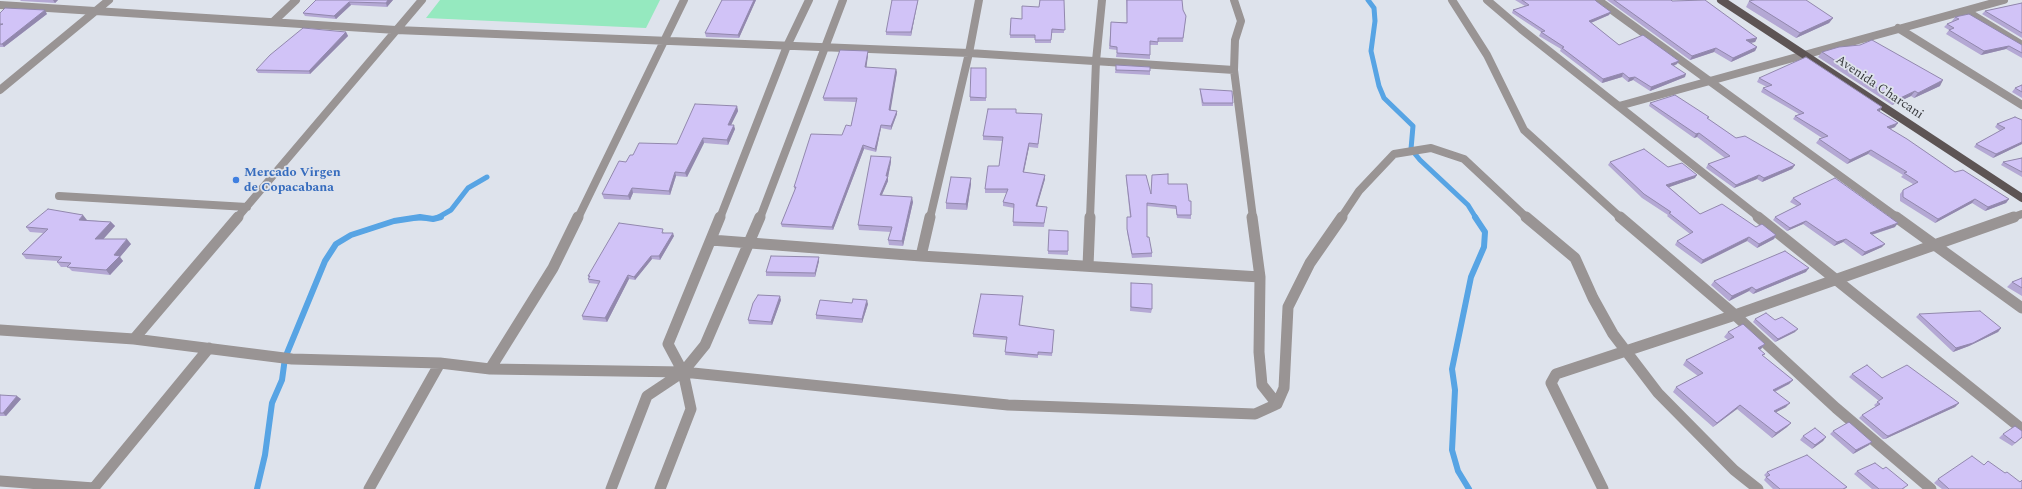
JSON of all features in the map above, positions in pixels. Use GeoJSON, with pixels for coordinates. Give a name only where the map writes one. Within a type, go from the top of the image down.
{"type":"FeatureCollection","features":[{"type":"Feature","properties":{"kind":"main road","name":"Avenida Charcani"},"geometry":{"type":"LineString","coordinates":[[1721,0],[1806,54],[2022,198]]}},
{"type":"Feature","properties":{"kind":"street"},"geometry":{"type":"LineString","coordinates":[[0,90],[109,0]]}},
{"type":"Feature","properties":{"kind":"street"},"geometry":{"type":"LineString","coordinates":[[273,22],[296,0]]}},
{"type":"Feature","properties":{"kind":"street"},"geometry":{"type":"LineString","coordinates":[[134,339],[422,0]]}},
{"type":"Feature","properties":{"kind":"street"},"geometry":{"type":"LineString","coordinates":[[490,369],[553,268],[662,42],[684,0]]}},
{"type":"Feature","properties":{"kind":"street"},"geometry":{"type":"LineString","coordinates":[[660,489],[691,410],[683,372],[668,344],[711,240],[787,46],[809,0]]}},
{"type":"Feature","properties":{"kind":"street"},"geometry":{"type":"LineString","coordinates":[[611,489],[647,396],[683,372],[705,345],[750,243],[843,0]]}},
{"type":"Feature","properties":{"kind":"street"},"geometry":{"type":"LineString","coordinates":[[921,256],[969,53],[979,0]]}},
{"type":"Feature","properties":{"kind":"street"},"geometry":{"type":"LineString","coordinates":[[1088,266],[1096,61],[1102,0]]}},
{"type":"Feature","properties":{"kind":"street"},"geometry":{"type":"LineString","coordinates":[[1234,0],[1241,21],[1235,40],[1234,70],[1260,277],[1259,352],[1262,385],[1277,404]]}},
{"type":"Feature","properties":{"kind":"street"},"geometry":{"type":"LineString","coordinates":[[1452,0],[1486,55],[1524,130],[1616,213],[1735,315],[1836,408],[1931,489]]}},
{"type":"Feature","properties":{"kind":"street"},"geometry":{"type":"LineString","coordinates":[[1487,0],[1521,29],[2022,429]]}},
{"type":"Feature","properties":{"kind":"street"},"geometry":{"type":"LineString","coordinates":[[1598,0],[2022,308]]}},
{"type":"Feature","properties":{"kind":"street"},"geometry":{"type":"LineString","coordinates":[[1619,106],[1711,82],[1898,28],[2004,0]]}},
{"type":"Feature","properties":{"kind":"street"},"geometry":{"type":"LineString","coordinates":[[0,5],[396,30],[662,42],[969,53],[1234,70]]}},
{"type":"Feature","properties":{"kind":"street"},"geometry":{"type":"LineString","coordinates":[[1966,11],[2022,45]]}},
{"type":"Feature","properties":{"kind":"street"},"geometry":{"type":"LineString","coordinates":[[1898,28],[2022,105]]}},
{"type":"Feature","properties":{"kind":"street"},"geometry":{"type":"LineString","coordinates":[[0,330],[134,339],[292,359],[440,363],[490,369],[683,372],[1008,405],[1255,414],[1277,404],[1284,388],[1288,307],[1310,262],[1359,192],[1394,154],[1431,148],[1464,159],[1497,188],[1512,205],[1575,258],[1593,298],[1613,334],[1658,393],[1734,470],[1758,489]]}},
{"type":"Feature","properties":{"kind":"street"},"geometry":{"type":"LineString","coordinates":[[59,196],[247,207]]}},
{"type":"Feature","properties":{"kind":"street"},"geometry":{"type":"LineString","coordinates":[[1603,489],[1551,383],[1553,376],[1560,372],[1837,280],[2022,214]]}},
{"type":"Feature","properties":{"kind":"street"},"geometry":{"type":"LineString","coordinates":[[711,240],[921,256],[1260,277]]}},
{"type":"Feature","properties":{"kind":"street"},"geometry":{"type":"LineString","coordinates":[[0,481],[93,488],[209,348]]}},
{"type":"Feature","properties":{"kind":"street"},"geometry":{"type":"LineString","coordinates":[[369,489],[440,363]]}},
{"type":"Feature","properties":{"kind":"green space"},"geometry":{"type":"Polygon","coordinates":[[[440,0],[660,0],[646,28],[426,18],[440,0]]]}},
{"type":"Feature","properties":{"kind":"building"},"geometry":{"type":"Polygon","coordinates":[[[316,0],[388,0],[386,3],[349,2],[334,16],[303,13],[316,0]]]}},
{"type":"Feature","properties":{"kind":"building"},"geometry":{"type":"Polygon","coordinates":[[[722,0],[754,0],[738,35],[705,33],[722,0]]]}},
{"type":"Feature","properties":{"kind":"building"},"geometry":{"type":"Polygon","coordinates":[[[892,0],[918,0],[911,32],[886,32],[892,0]]]}},
{"type":"Feature","properties":{"kind":"building"},"geometry":{"type":"Polygon","coordinates":[[[1040,0],[1064,0],[1065,30],[1052,29],[1051,40],[1035,40],[1035,35],[1010,35],[1011,18],[1022,19],[1022,6],[1039,7],[1040,0]]]}},
{"type":"Feature","properties":{"kind":"building"},"geometry":{"type":"Polygon","coordinates":[[[1127,0],[1182,0],[1183,10],[1186,16],[1183,38],[1158,38],[1158,42],[1150,41],[1150,55],[1117,53],[1117,47],[1110,46],[1111,22],[1127,23],[1127,0]]]}},
{"type":"Feature","properties":{"kind":"building"},"geometry":{"type":"Polygon","coordinates":[[[1522,0],[1595,0],[1611,12],[1589,21],[1619,45],[1643,35],[1679,61],[1671,64],[1686,74],[1651,87],[1635,77],[1629,78],[1623,73],[1603,79],[1562,48],[1564,47],[1541,32],[1545,31],[1513,10],[1529,5],[1522,0]]]}},
{"type":"Feature","properties":{"kind":"building"},"geometry":{"type":"Polygon","coordinates":[[[1614,0],[1705,0],[1757,38],[1746,40],[1757,47],[1733,58],[1716,48],[1692,56],[1614,0]]]}},
{"type":"Feature","properties":{"kind":"building"},"geometry":{"type":"Polygon","coordinates":[[[1806,0],[1833,18],[1800,33],[1749,1],[1806,0]]]}},
{"type":"Feature","properties":{"kind":"building"},"geometry":{"type":"Polygon","coordinates":[[[2022,3],[2022,33],[1985,11],[2022,3]]]}},
{"type":"Feature","properties":{"kind":"building"},"geometry":{"type":"Polygon","coordinates":[[[5,8],[45,10],[2,44],[0,44],[0,25],[3,24],[0,24],[0,13],[5,8]]]}},
{"type":"Feature","properties":{"kind":"building"},"geometry":{"type":"Polygon","coordinates":[[[1969,14],[2022,45],[2022,53],[2009,46],[1984,51],[1949,30],[1954,28],[1947,24],[1959,19],[1955,17],[1969,14]]]}},
{"type":"Feature","properties":{"kind":"building"},"geometry":{"type":"Polygon","coordinates":[[[303,28],[346,32],[309,71],[256,70],[270,55],[303,28]]]}},
{"type":"Feature","properties":{"kind":"building"},"geometry":{"type":"Polygon","coordinates":[[[1872,40],[1943,80],[1918,93],[1915,91],[1896,100],[1822,52],[1839,47],[1860,45],[1872,40]]]}},
{"type":"Feature","properties":{"kind":"building"},"geometry":{"type":"Polygon","coordinates":[[[840,50],[868,51],[865,67],[896,69],[889,110],[897,111],[891,126],[881,125],[875,149],[863,145],[832,227],[781,224],[796,187],[794,187],[811,134],[842,135],[846,125],[851,126],[857,98],[823,98],[840,50]]]}},
{"type":"Feature","properties":{"kind":"building"},"geometry":{"type":"Polygon","coordinates":[[[1806,57],[1882,107],[1877,110],[1898,123],[1887,127],[1955,172],[1963,170],[2009,199],[1988,207],[1975,199],[1938,219],[1903,197],[1903,190],[1918,182],[1904,173],[1907,172],[1871,150],[1850,160],[1819,139],[1828,136],[1795,116],[1804,113],[1763,88],[1772,85],[1759,78],[1806,57]]]}},
{"type":"Feature","properties":{"kind":"building"},"geometry":{"type":"Polygon","coordinates":[[[1116,65],[1150,67],[1150,71],[1116,70],[1116,65]]]}},
{"type":"Feature","properties":{"kind":"building"},"geometry":{"type":"Polygon","coordinates":[[[971,68],[986,68],[986,98],[970,97],[971,68]]]}},
{"type":"Feature","properties":{"kind":"building"},"geometry":{"type":"Polygon","coordinates":[[[2022,85],[2022,92],[2015,88],[2022,85]]]}},
{"type":"Feature","properties":{"kind":"building"},"geometry":{"type":"Polygon","coordinates":[[[1200,89],[1232,91],[1233,103],[1203,103],[1200,89]]]}},
{"type":"Feature","properties":{"kind":"building"},"geometry":{"type":"Polygon","coordinates":[[[1675,95],[1709,117],[1707,118],[1736,138],[1745,136],[1795,165],[1764,178],[1759,175],[1736,185],[1708,164],[1730,156],[1699,133],[1696,134],[1650,103],[1675,95]]]}},
{"type":"Feature","properties":{"kind":"building"},"geometry":{"type":"Polygon","coordinates":[[[695,104],[737,106],[728,125],[734,125],[727,140],[703,138],[685,173],[675,172],[669,191],[632,188],[628,196],[602,194],[619,161],[626,162],[630,155],[633,155],[639,143],[677,144],[695,104]]]}},
{"type":"Feature","properties":{"kind":"building"},"geometry":{"type":"Polygon","coordinates":[[[988,109],[1016,109],[1016,113],[1042,114],[1038,144],[1029,143],[1023,172],[1045,175],[1036,206],[1047,207],[1044,223],[1013,222],[1014,204],[1003,202],[1008,189],[985,189],[988,166],[999,166],[1003,137],[983,136],[988,109]]]}},
{"type":"Feature","properties":{"kind":"building"},"geometry":{"type":"Polygon","coordinates":[[[2015,117],[2022,120],[2022,142],[1996,154],[1976,144],[2005,128],[1997,124],[2015,117]]]}},
{"type":"Feature","properties":{"kind":"building"},"geometry":{"type":"Polygon","coordinates":[[[1644,149],[1668,167],[1682,163],[1697,175],[1666,185],[1700,214],[1722,204],[1756,227],[1762,224],[1776,235],[1759,244],[1749,237],[1703,260],[1677,241],[1693,232],[1669,213],[1671,212],[1644,194],[1610,162],[1644,149]]]}},
{"type":"Feature","properties":{"kind":"building"},"geometry":{"type":"Polygon","coordinates":[[[871,156],[891,157],[886,176],[888,176],[880,195],[912,197],[902,241],[888,240],[892,227],[858,225],[871,156]]]}},
{"type":"Feature","properties":{"kind":"building"},"geometry":{"type":"Polygon","coordinates":[[[2022,158],[2022,172],[2003,162],[2022,158]]]}},
{"type":"Feature","properties":{"kind":"building"},"geometry":{"type":"Polygon","coordinates":[[[1168,174],[1168,184],[1187,184],[1189,201],[1191,201],[1191,215],[1177,215],[1176,206],[1147,203],[1147,237],[1149,237],[1152,253],[1132,254],[1127,229],[1127,217],[1131,217],[1126,175],[1146,175],[1151,194],[1152,175],[1168,174]]]}},
{"type":"Feature","properties":{"kind":"building"},"geometry":{"type":"Polygon","coordinates":[[[951,177],[971,178],[966,204],[946,203],[951,177]]]}},
{"type":"Feature","properties":{"kind":"building"},"geometry":{"type":"Polygon","coordinates":[[[1835,178],[1898,223],[1870,233],[1885,244],[1865,252],[1846,239],[1837,242],[1806,221],[1790,228],[1775,217],[1801,204],[1793,198],[1835,178]]]}},
{"type":"Feature","properties":{"kind":"building"},"geometry":{"type":"Polygon","coordinates":[[[48,209],[83,215],[79,220],[111,222],[95,239],[127,239],[114,255],[120,256],[106,270],[67,267],[71,263],[57,262],[62,257],[22,254],[48,229],[26,227],[48,209]]]}},
{"type":"Feature","properties":{"kind":"building"},"geometry":{"type":"Polygon","coordinates":[[[619,223],[663,229],[662,233],[673,233],[659,256],[651,256],[634,277],[628,275],[605,318],[582,316],[600,281],[588,279],[590,276],[588,276],[619,223]]]}},
{"type":"Feature","properties":{"kind":"building"},"geometry":{"type":"Polygon","coordinates":[[[1049,230],[1068,231],[1068,251],[1048,251],[1049,230]]]}},
{"type":"Feature","properties":{"kind":"building"},"geometry":{"type":"Polygon","coordinates":[[[1785,251],[1809,268],[1756,290],[1752,287],[1732,296],[1714,281],[1785,251]]]}},
{"type":"Feature","properties":{"kind":"building"},"geometry":{"type":"Polygon","coordinates":[[[771,256],[819,257],[815,273],[766,272],[771,256]]]}},
{"type":"Feature","properties":{"kind":"building"},"geometry":{"type":"Polygon","coordinates":[[[2022,278],[2022,288],[2012,282],[2022,278]]]}},
{"type":"Feature","properties":{"kind":"building"},"geometry":{"type":"Polygon","coordinates":[[[1131,283],[1152,284],[1152,309],[1131,307],[1131,283]]]}},
{"type":"Feature","properties":{"kind":"building"},"geometry":{"type":"Polygon","coordinates":[[[981,294],[1023,296],[1019,325],[1054,330],[1052,353],[1038,352],[1038,355],[1005,352],[1007,337],[973,334],[981,294]]]}},
{"type":"Feature","properties":{"kind":"building"},"geometry":{"type":"Polygon","coordinates":[[[758,295],[780,296],[771,322],[748,320],[753,303],[758,295]]]}},
{"type":"Feature","properties":{"kind":"building"},"geometry":{"type":"Polygon","coordinates":[[[853,299],[867,300],[862,319],[816,315],[820,300],[852,303],[853,299]]]}},
{"type":"Feature","properties":{"kind":"building"},"geometry":{"type":"Polygon","coordinates":[[[1980,311],[2001,328],[1973,343],[1956,348],[1919,314],[1980,311]]]}},
{"type":"Feature","properties":{"kind":"building"},"geometry":{"type":"Polygon","coordinates":[[[1766,313],[1775,320],[1782,317],[1798,329],[1778,339],[1755,319],[1766,313]]]}},
{"type":"Feature","properties":{"kind":"building"},"geometry":{"type":"Polygon","coordinates":[[[1743,324],[1765,344],[1758,348],[1765,354],[1762,355],[1793,380],[1773,390],[1790,403],[1774,411],[1791,423],[1776,433],[1740,405],[1717,423],[1676,387],[1703,373],[1686,360],[1734,337],[1728,332],[1743,324]]]}},
{"type":"Feature","properties":{"kind":"building"},"geometry":{"type":"Polygon","coordinates":[[[1867,365],[1882,378],[1907,365],[1959,403],[1888,436],[1862,415],[1880,404],[1877,402],[1883,398],[1852,374],[1867,365]]]}},
{"type":"Feature","properties":{"kind":"building"},"geometry":{"type":"Polygon","coordinates":[[[0,395],[17,396],[3,413],[0,413],[0,395]]]}},
{"type":"Feature","properties":{"kind":"building"},"geometry":{"type":"Polygon","coordinates":[[[1849,422],[1872,442],[1856,450],[1833,431],[1849,422]]]}},
{"type":"Feature","properties":{"kind":"building"},"geometry":{"type":"Polygon","coordinates":[[[2015,426],[2022,431],[2022,437],[2015,443],[2003,434],[2015,426]]]}},
{"type":"Feature","properties":{"kind":"building"},"geometry":{"type":"Polygon","coordinates":[[[1815,428],[1826,437],[1815,445],[1803,436],[1815,428]]]}},
{"type":"Feature","properties":{"kind":"building"},"geometry":{"type":"Polygon","coordinates":[[[1807,455],[1847,487],[1843,489],[1780,489],[1766,477],[1770,475],[1767,472],[1807,455]]]}},
{"type":"Feature","properties":{"kind":"building"},"geometry":{"type":"Polygon","coordinates":[[[1972,456],[1984,465],[1988,461],[2005,473],[2007,472],[2020,482],[2022,480],[2022,489],[1949,489],[1938,479],[1972,456]]]}},
{"type":"Feature","properties":{"kind":"building"},"geometry":{"type":"Polygon","coordinates":[[[1875,463],[1883,469],[1886,467],[1908,485],[1902,489],[1879,489],[1857,471],[1875,463]]]}},
{"type":"Feature","properties":{"kind":"waterway"},"geometry":{"type":"LineString","coordinates":[[1368,0],[1374,8],[1375,21],[1371,51],[1379,86],[1384,98],[1413,126],[1411,149],[1420,160],[1468,205],[1476,218]]}},
{"type":"Feature","properties":{"kind":"waterway"},"geometry":{"type":"LineString","coordinates":[[437,218],[451,210],[468,188],[487,177]]}},
{"type":"Feature","properties":{"kind":"waterway"},"geometry":{"type":"LineString","coordinates":[[257,489],[265,455],[272,403],[282,380],[285,358],[325,261],[336,244],[351,235],[394,221],[420,217],[433,219],[437,218]]}},
{"type":"Feature","properties":{"kind":"waterway"},"geometry":{"type":"LineString","coordinates":[[437,218],[441,217]]}},
{"type":"Feature","properties":{"kind":"waterway"},"geometry":{"type":"LineString","coordinates":[[1469,489],[1458,471],[1452,450],[1455,390],[1452,369],[1471,277],[1484,247],[1485,232],[1475,217]]}},
{"type":"Feature","properties":{"kind":"waterway"},"geometry":{"type":"LineString","coordinates":[[415,218],[425,218]]}},
{"type":"Feature","properties":{"kind":"place","name":"Mercado Virgen de Copacabana"},"geometry":{"type":"Point","coordinates":[236,180]}}]}
